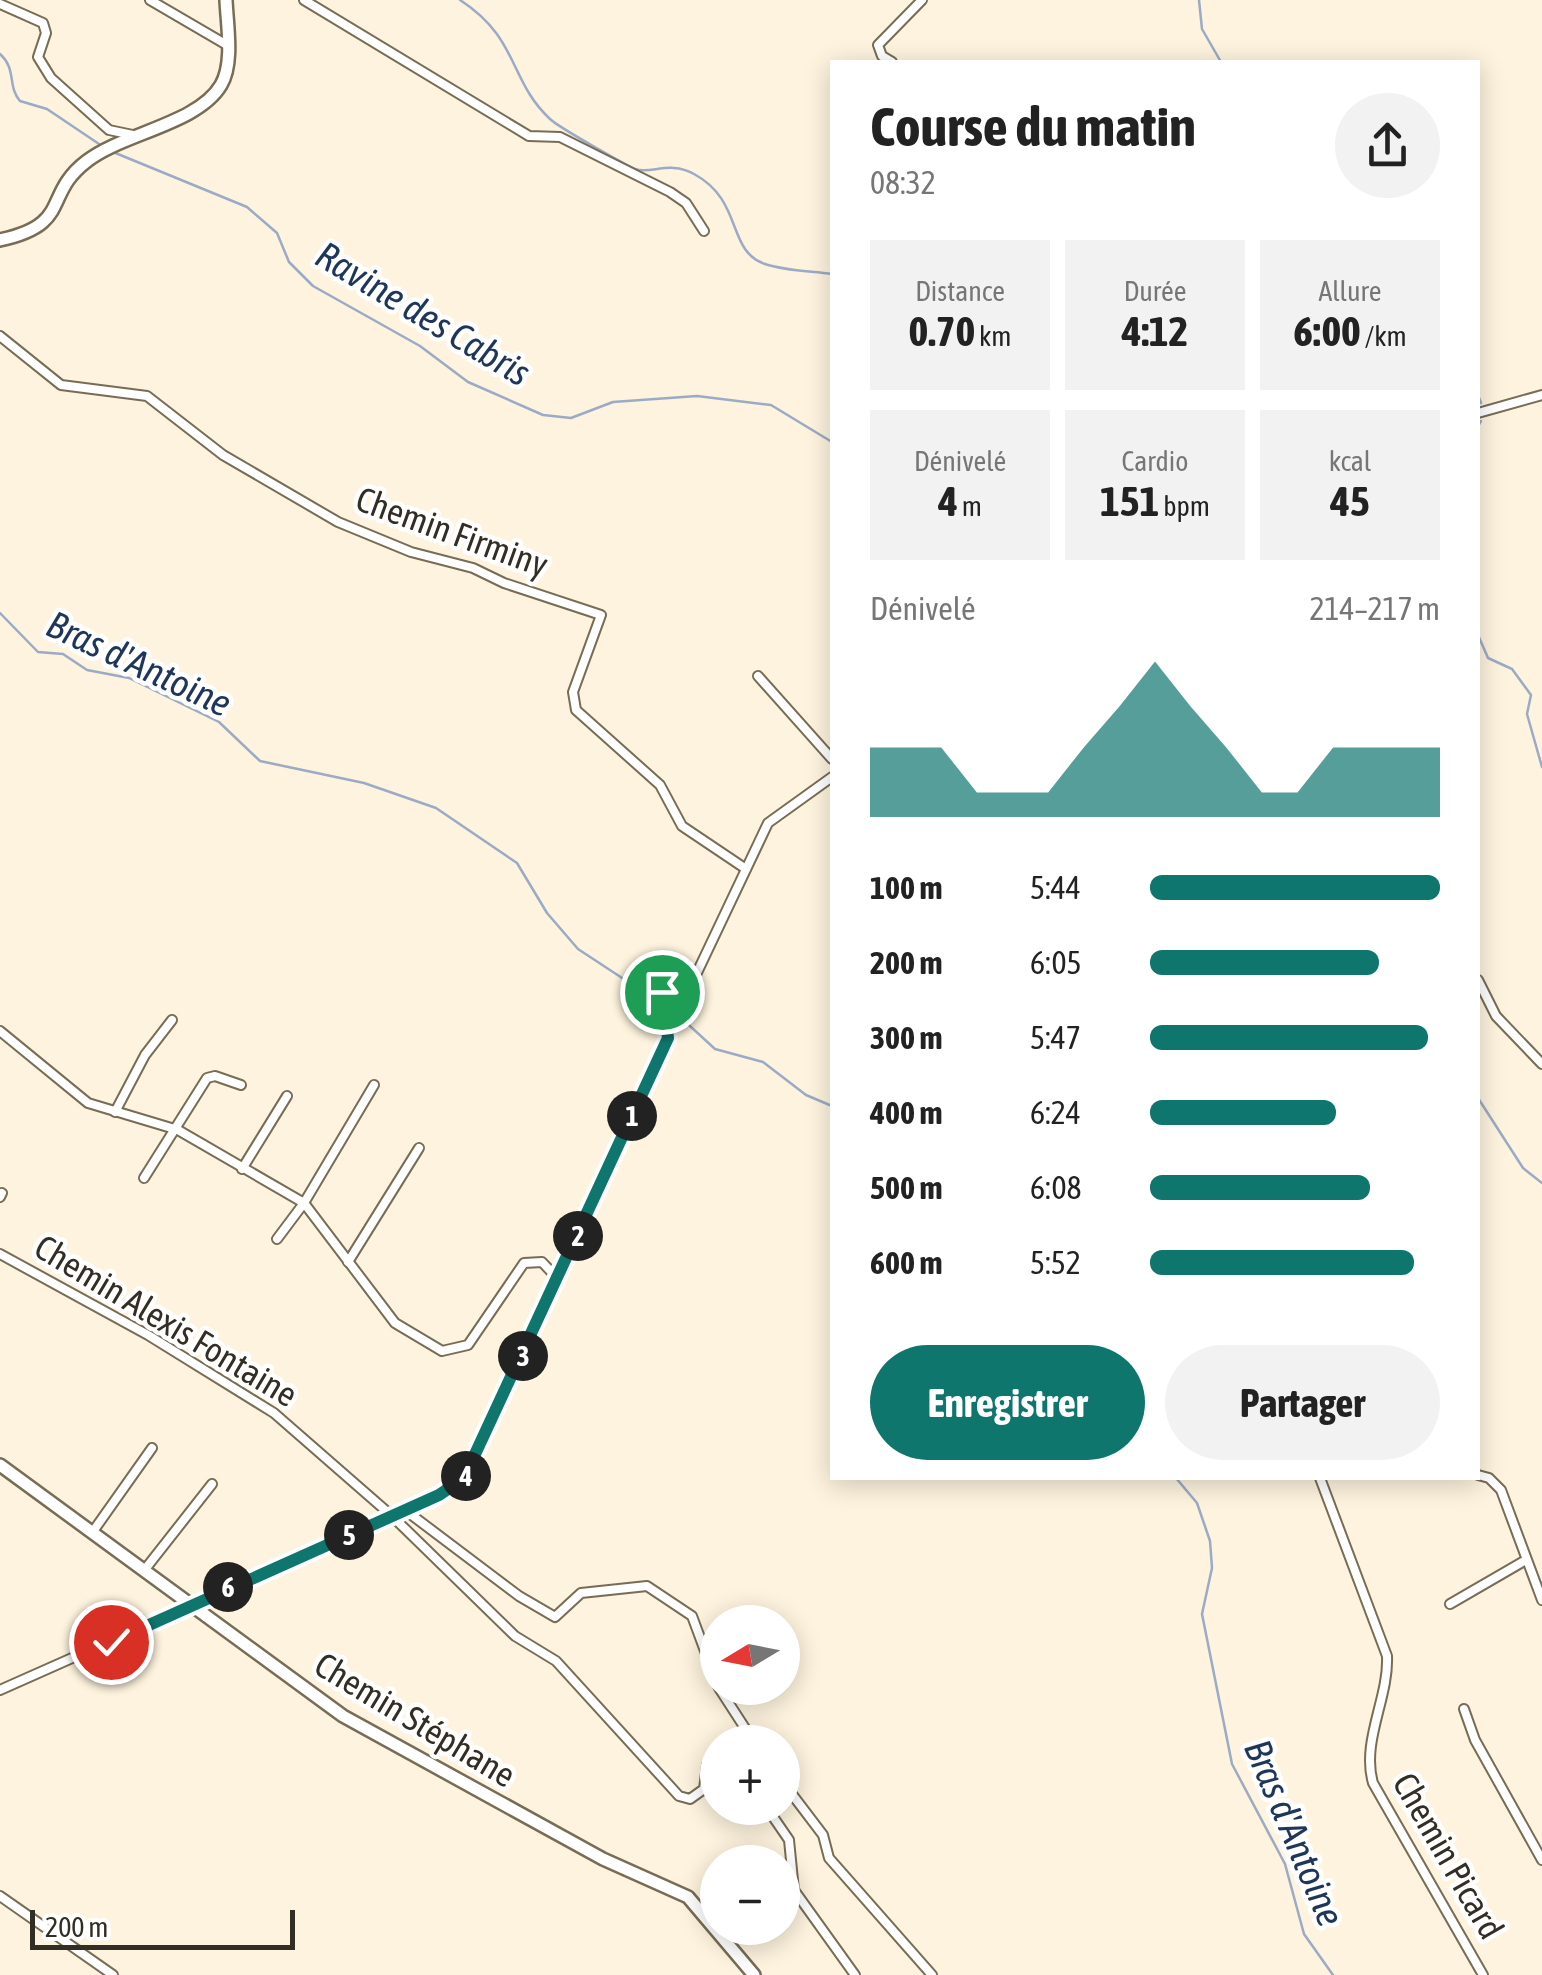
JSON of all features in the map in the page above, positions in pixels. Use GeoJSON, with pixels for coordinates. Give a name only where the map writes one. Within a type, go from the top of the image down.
{"type":"FeatureCollection","features":[{"type":"Feature","properties":{"kind":"main road"},"geometry":{"type":"LineString","coordinates":[[0,240],[28,234],[42,226],[77,170],[101,152],[164,124],[211,96],[223,82],[226,0]]}},
{"type":"Feature","properties":{"kind":"main road","name":"Chemin Stéphane"},"geometry":{"type":"LineString","coordinates":[[0,1465],[146,1568],[343,1716],[603,1859],[688,1897],[754,1975]]}},
{"type":"Feature","properties":{"kind":"street"},"geometry":{"type":"LineString","coordinates":[[150,0],[227,44]]}},
{"type":"Feature","properties":{"kind":"street"},"geometry":{"type":"LineString","coordinates":[[304,0],[529,136],[560,138],[670,192],[686,203],[704,231]]}},
{"type":"Feature","properties":{"kind":"street"},"geometry":{"type":"LineString","coordinates":[[889,60],[882,56],[878,45],[922,0]]}},
{"type":"Feature","properties":{"kind":"street"},"geometry":{"type":"LineString","coordinates":[[0,4],[44,23],[46,32],[38,57],[44,71],[109,130],[128,137]]}},
{"type":"Feature","properties":{"kind":"street","name":"Chemin Firminy"},"geometry":{"type":"LineString","coordinates":[[0,336],[61,385],[148,396],[223,454],[338,522],[411,552],[473,568],[601,615],[573,692],[576,710],[660,786],[682,826],[746,869]]}},
{"type":"Feature","properties":{"kind":"street"},"geometry":{"type":"LineString","coordinates":[[1480,412],[1542,395]]}},
{"type":"Feature","properties":{"kind":"street"},"geometry":{"type":"LineString","coordinates":[[758,676],[830,757]]}},
{"type":"Feature","properties":{"kind":"street"},"geometry":{"type":"LineString","coordinates":[[0,1690],[392,1516],[464,1478],[668,1038],[662,992],[694,979],[768,823],[830,778]]}},
{"type":"Feature","properties":{"kind":"street"},"geometry":{"type":"LineString","coordinates":[[1480,984],[1496,1016],[1542,1064]]}},
{"type":"Feature","properties":{"kind":"street"},"geometry":{"type":"LineString","coordinates":[[115,1112],[144,1055],[172,1020]]}},
{"type":"Feature","properties":{"kind":"street"},"geometry":{"type":"LineString","coordinates":[[0,1030],[18,1041],[73,1092],[115,1112],[178,1130],[304,1203],[395,1322],[442,1352],[468,1345],[524,1264],[542,1262],[558,1280]]}},
{"type":"Feature","properties":{"kind":"street"},"geometry":{"type":"LineString","coordinates":[[144,1178],[208,1078],[216,1076],[241,1085]]}},
{"type":"Feature","properties":{"kind":"street"},"geometry":{"type":"LineString","coordinates":[[277,1239],[304,1203],[374,1084]]}},
{"type":"Feature","properties":{"kind":"street"},"geometry":{"type":"LineString","coordinates":[[242,1168],[288,1096]]}},
{"type":"Feature","properties":{"kind":"street"},"geometry":{"type":"LineString","coordinates":[[348,1262],[419,1148]]}},
{"type":"Feature","properties":{"kind":"street","name":"Chemin Alexis Fontaine"},"geometry":{"type":"LineString","coordinates":[[0,1254],[148,1335],[274,1414],[392,1516],[514,1636],[556,1660],[679,1796],[690,1798],[700,1792]]}},
{"type":"Feature","properties":{"kind":"street"},"geometry":{"type":"LineString","coordinates":[[94,1530],[152,1448]]}},
{"type":"Feature","properties":{"kind":"street"},"geometry":{"type":"LineString","coordinates":[[1480,1476],[1501,1490],[1542,1600]]}},
{"type":"Feature","properties":{"kind":"street","name":"Chemin Picard"},"geometry":{"type":"LineString","coordinates":[[1321,1480],[1387,1656],[1368,1763],[1373,1783],[1483,1975]]}},
{"type":"Feature","properties":{"kind":"street"},"geometry":{"type":"LineString","coordinates":[[146,1568],[212,1484]]}},
{"type":"Feature","properties":{"kind":"street"},"geometry":{"type":"LineString","coordinates":[[404,1510],[519,1596],[555,1616],[581,1592],[631,1585],[659,1592],[692,1616],[700,1638]]}},
{"type":"Feature","properties":{"kind":"street"},"geometry":{"type":"LineString","coordinates":[[1450,1604],[1526,1560]]}},
{"type":"Feature","properties":{"kind":"street"},"geometry":{"type":"LineString","coordinates":[[1464,1709],[1474,1740],[1542,1860]]}},
{"type":"Feature","properties":{"kind":"street"},"geometry":{"type":"LineString","coordinates":[[800,1805],[823,1835],[829,1858],[932,1975]]}},
{"type":"Feature","properties":{"kind":"street"},"geometry":{"type":"LineString","coordinates":[[779,1825],[789,1840],[790,1873],[800,1902],[855,1975]]}},
{"type":"Feature","properties":{"kind":"street"},"geometry":{"type":"LineString","coordinates":[[0,1896],[113,1975]]}},
{"type":"Feature","properties":{"kind":"waterway"},"geometry":{"type":"LineString","coordinates":[[460,0],[493,29],[527,90],[555,123],[635,169],[677,168],[694,174],[721,198],[744,248],[753,258],[781,268],[830,274]]}},
{"type":"Feature","properties":{"kind":"waterway"},"geometry":{"type":"LineString","coordinates":[[1199,0],[1202,29],[1220,60]]}},
{"type":"Feature","properties":{"kind":"waterway","name":"Ravine des Cabris"},"geometry":{"type":"LineString","coordinates":[[0,54],[20,101],[47,109],[102,146]]}},
{"type":"Feature","properties":{"kind":"waterway","name":"Ravine des Cabris"},"geometry":{"type":"LineString","coordinates":[[113,152],[247,207],[277,233],[289,262],[313,286],[420,346],[468,382],[543,415],[571,418],[613,402],[697,396],[771,405],[830,441]]}},
{"type":"Feature","properties":{"kind":"waterway","name":"Bras d'Antoine"},"geometry":{"type":"LineString","coordinates":[[0,613],[38,652],[63,654],[87,670],[129,678],[219,722],[260,761],[364,783],[436,808],[517,863],[547,913],[578,949],[654,999]]}},
{"type":"Feature","properties":{"kind":"waterway"},"geometry":{"type":"LineString","coordinates":[[1480,640],[1488,658],[1512,669],[1531,695],[1527,714],[1542,767]]}},
{"type":"Feature","properties":{"kind":"waterway","name":"Bras d'Antoine"},"geometry":{"type":"LineString","coordinates":[[666,1004],[715,1049],[763,1062],[806,1095],[830,1105]]}},
{"type":"Feature","properties":{"kind":"waterway","name":"Ravine des Cabris"},"geometry":{"type":"LineString","coordinates":[[1480,1101],[1523,1168],[1542,1183]]}},
{"type":"Feature","properties":{"kind":"waterway","name":"Bras d'Antoine"},"geometry":{"type":"LineString","coordinates":[[1178,1480],[1197,1503],[1210,1541],[1212,1568],[1202,1614],[1232,1764],[1285,1864],[1304,1934],[1333,1975]]}},
{"type":"Feature","properties":{"kind":"route"},"geometry":{"type":"LineString","coordinates":[[111,1642],[439,1495],[464,1478],[668,1038],[662,992]]}}]}
